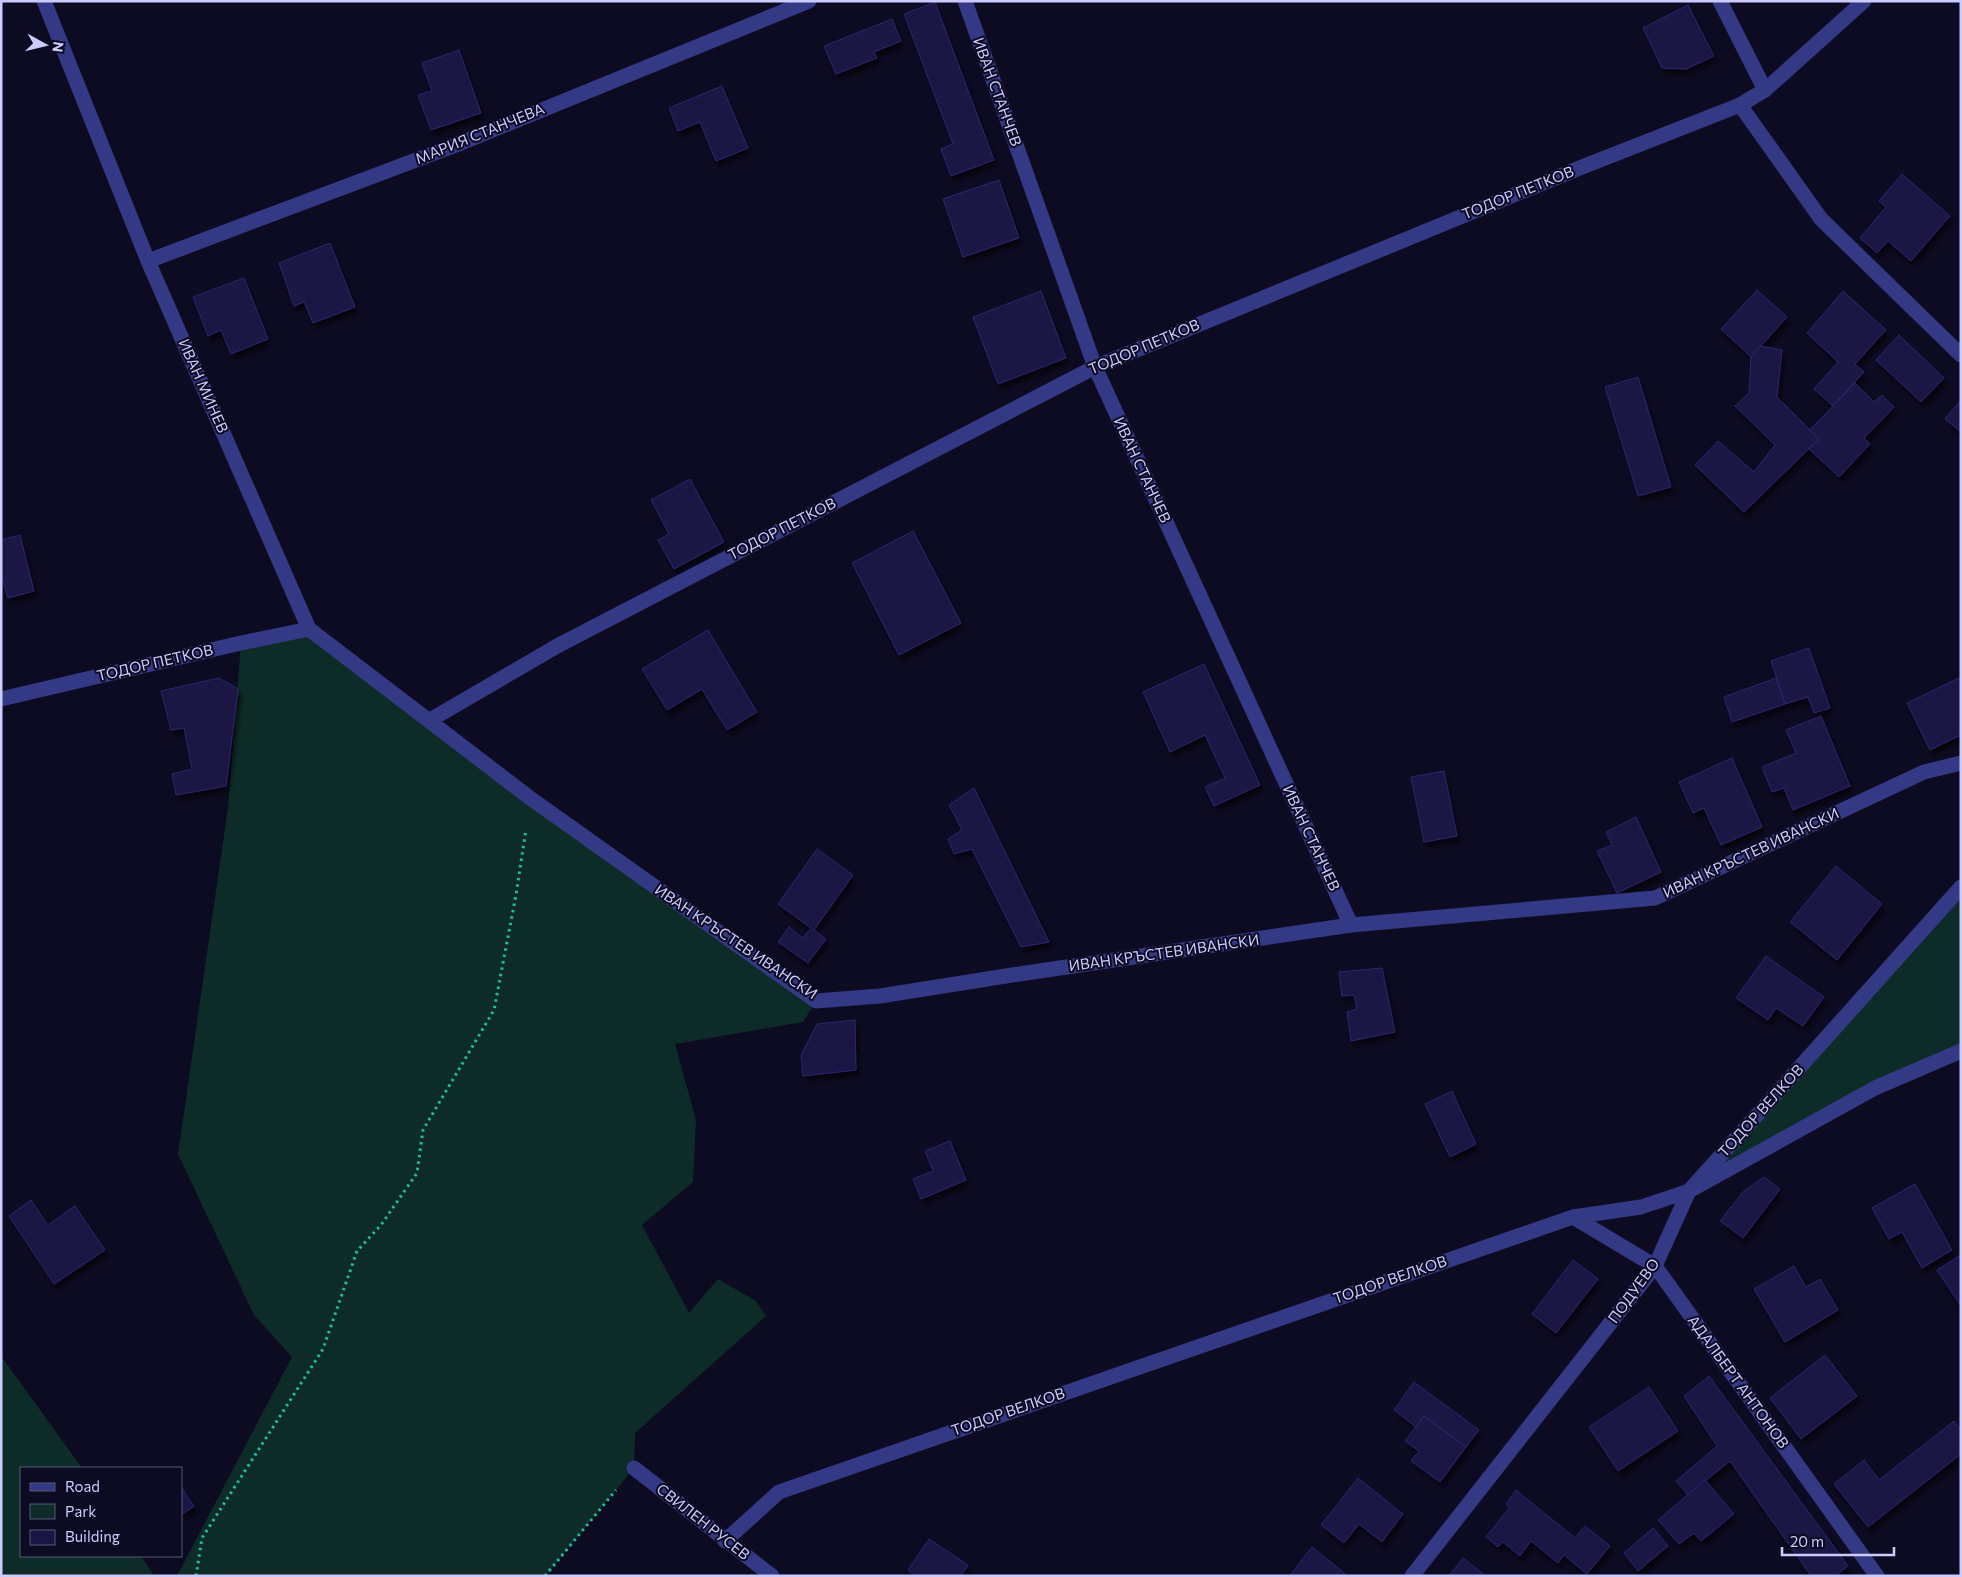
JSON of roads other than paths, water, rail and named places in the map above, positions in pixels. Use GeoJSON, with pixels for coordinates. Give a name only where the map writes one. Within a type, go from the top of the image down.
{"type":"FeatureCollection","features":[{"type":"Feature","properties":{"kind":"street","name":"ИВАН МИНЕВ"},"geometry":{"type":"LineString","coordinates":[[44,1],[148,261],[309,629],[430,720]]}},
{"type":"Feature","properties":{"kind":"street","name":"МАРИЯ СТАНЧЕВА"},"geometry":{"type":"LineString","coordinates":[[148,261],[456,145],[809,1]]}},
{"type":"Feature","properties":{"kind":"street","name":"ИВАН СТАНЧЕВ"},"geometry":{"type":"LineString","coordinates":[[965,1],[1095,367],[1351,925]]}},
{"type":"Feature","properties":{"kind":"street"},"geometry":{"type":"LineString","coordinates":[[1720,1],[1765,90]]}},
{"type":"Feature","properties":{"kind":"street","name":"ТОДОР ПЕТКОВ"},"geometry":{"type":"LineString","coordinates":[[430,720],[560,645],[1095,367],[1582,167],[1740,105],[1765,90],[1864,1]]}},
{"type":"Feature","properties":{"kind":"street"},"geometry":{"type":"LineString","coordinates":[[1740,105],[1821,219],[1961,355]]}},
{"type":"Feature","properties":{"kind":"street","name":"ТОДОР ПЕТКОВ"},"geometry":{"type":"LineString","coordinates":[[1,699],[309,629]]}},
{"type":"Feature","properties":{"kind":"street","name":"ИВАН КРЪСТЕВ ИВАНСКИ"},"geometry":{"type":"LineString","coordinates":[[430,720],[530,798],[816,1001],[880,996],[1351,925],[1655,898],[1924,772],[1961,763]]}},
{"type":"Feature","properties":{"kind":"street","name":"ТОДОР ВЕЛКОВ"},"geometry":{"type":"LineString","coordinates":[[725,1541],[779,1492],[1573,1216],[1640,1207],[1689,1191],[1961,887]]}},
{"type":"Feature","properties":{"kind":"street"},"geometry":{"type":"LineString","coordinates":[[1689,1191],[1876,1088],[1961,1051]]}},
{"type":"Feature","properties":{"kind":"street","name":"ПОДУЕВО"},"geometry":{"type":"LineString","coordinates":[[1412,1576],[1655,1266],[1689,1191]]}},
{"type":"Feature","properties":{"kind":"street","name":"АДАЛБЕРТ АНТОНОВ"},"geometry":{"type":"LineString","coordinates":[[1573,1216],[1655,1266],[1877,1576]]}},
{"type":"Feature","properties":{"kind":"street","name":"СВИЛЕН РУСЕВ"},"geometry":{"type":"LineString","coordinates":[[634,1468],[772,1576]]}}]}
